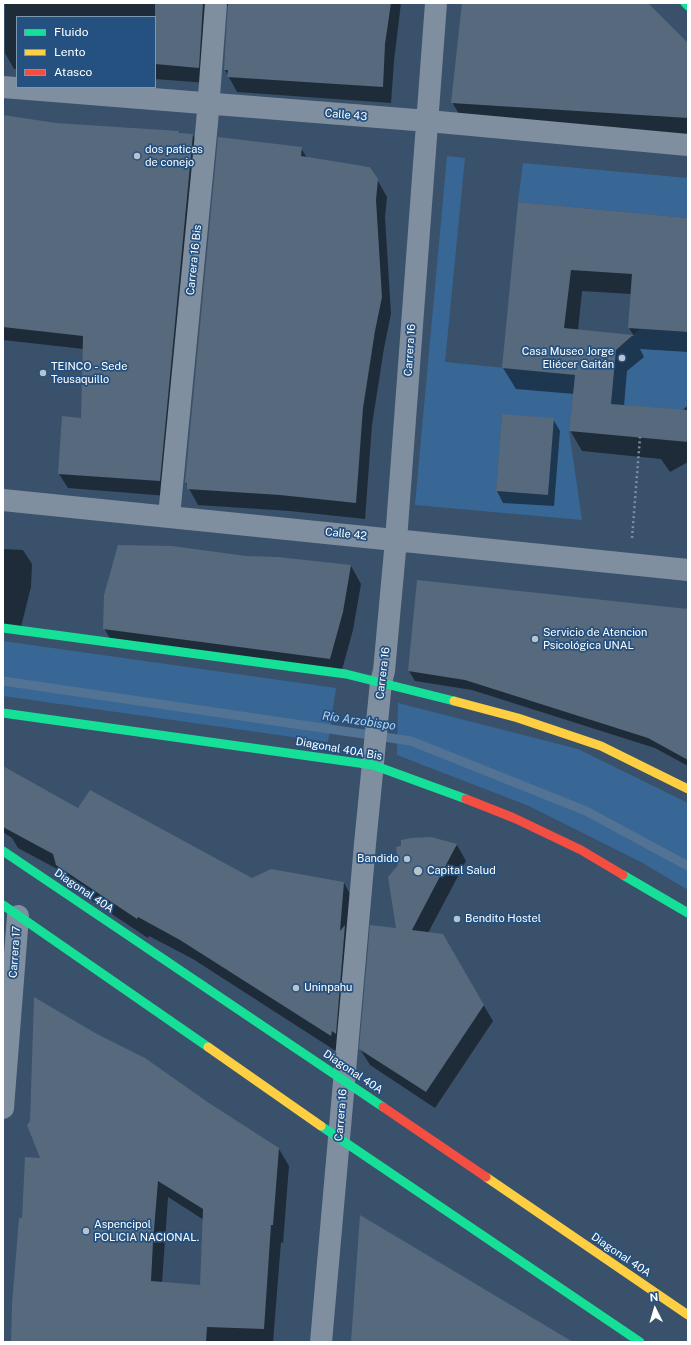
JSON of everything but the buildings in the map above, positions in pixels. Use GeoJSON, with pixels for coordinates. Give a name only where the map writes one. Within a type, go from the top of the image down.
{"type":"FeatureCollection","features":[{"type":"Feature","properties":{"kind":"street","name":"Carrera 16 Bis"},"geometry":{"type":"LineString","coordinates":[[169,516],[209,104],[216,3]]}},
{"type":"Feature","properties":{"kind":"street","name":"Carrera 16"},"geometry":{"type":"LineString","coordinates":[[321,1342],[374,759],[396,540],[436,3]]}},
{"type":"Feature","properties":{"kind":"street"},"geometry":{"type":"LineString","coordinates":[[685,3],[688,6]]}},
{"type":"Feature","properties":{"kind":"street","name":"Calle 43"},"geometry":{"type":"LineString","coordinates":[[3,87],[428,121],[688,146]]}},
{"type":"Feature","properties":{"kind":"street","name":"Calle 42"},"geometry":{"type":"LineString","coordinates":[[3,500],[688,570]]}},
{"type":"Feature","properties":{"kind":"street"},"geometry":{"type":"LineString","coordinates":[[3,628],[346,674],[381,687],[518,718],[601,746],[688,789]]}},
{"type":"Feature","properties":{"kind":"street","name":"Diagonal 40A Bis"},"geometry":{"type":"LineString","coordinates":[[3,713],[312,756],[374,759],[514,818],[581,850],[688,913]]}},
{"type":"Feature","properties":{"kind":"street","name":"Diagonal 40A"},"geometry":{"type":"LineString","coordinates":[[3,851],[344,1080],[688,1315]]}},
{"type":"Feature","properties":{"kind":"street"},"geometry":{"type":"LineString","coordinates":[[10,911],[339,1138],[640,1342]]}},
{"type":"Feature","properties":{"kind":"street","name":"Carrera 17"},"geometry":{"type":"LineString","coordinates":[[3,1108],[10,911]]}},
{"type":"Feature","properties":{"kind":"path"},"geometry":{"type":"LineString","coordinates":[[632,538],[640,437]]}},
{"type":"Feature","properties":{"kind":"shaded area"},"geometry":{"type":"Polygon","coordinates":[[[447,156],[465,158],[445,362],[575,375],[569,431],[582,520],[415,505],[447,156]],[[502,415],[496,491],[548,495],[554,418],[502,415]]]}},
{"type":"Feature","properties":{"kind":"shaded area"},"geometry":{"type":"Polygon","coordinates":[[[523,163],[688,178],[688,218],[518,202],[523,163]]]}},
{"type":"Feature","properties":{"kind":"shaded area"},"geometry":{"type":"Polygon","coordinates":[[[640,329],[688,332],[688,405],[682,410],[611,404],[616,350],[640,329]]]}},
{"type":"Feature","properties":{"kind":"shaded area"},"geometry":{"type":"Polygon","coordinates":[[[3,641],[336,688],[328,742],[3,696],[3,641]]]}},
{"type":"Feature","properties":{"kind":"shaded area"},"geometry":{"type":"Polygon","coordinates":[[[398,703],[578,749],[688,803],[688,890],[641,862],[529,806],[397,755],[398,703]]]}},
{"type":"Feature","properties":{"kind":"waterway","name":"Río Arzobispo"},"geometry":{"type":"LineString","coordinates":[[3,681],[411,741],[586,811],[688,866]]}},
{"type":"Feature","properties":{"kind":"traffic: fast"},"geometry":{"type":"LineString","coordinates":[[685,3],[688,6]]}},
{"type":"Feature","properties":{"kind":"traffic: fast"},"geometry":{"type":"LineString","coordinates":[[3,628],[346,674],[454,701]]}},
{"type":"Feature","properties":{"kind":"traffic: fast"},"geometry":{"type":"LineString","coordinates":[[3,713],[373,765],[466,799]]}},
{"type":"Feature","properties":{"kind":"traffic: fast"},"geometry":{"type":"LineString","coordinates":[[3,851],[383,1107]]}},
{"type":"Feature","properties":{"kind":"traffic: fast"},"geometry":{"type":"LineString","coordinates":[[623,875],[688,913]]}},
{"type":"Feature","properties":{"kind":"traffic: fast"},"geometry":{"type":"LineString","coordinates":[[3,905],[208,1047]]}},
{"type":"Feature","properties":{"kind":"traffic: fast"},"geometry":{"type":"LineString","coordinates":[[321,1126],[640,1342]]}},
{"type":"Feature","properties":{"kind":"traffic: slow"},"geometry":{"type":"LineString","coordinates":[[454,701],[518,718],[601,746],[688,789]]}},
{"type":"Feature","properties":{"kind":"traffic: slow"},"geometry":{"type":"LineString","coordinates":[[208,1047],[321,1126]]}},
{"type":"Feature","properties":{"kind":"traffic: slow"},"geometry":{"type":"LineString","coordinates":[[486,1177],[688,1315]]}},
{"type":"Feature","properties":{"kind":"traffic: jam"},"geometry":{"type":"LineString","coordinates":[[466,799],[514,818],[581,850],[623,875]]}},
{"type":"Feature","properties":{"kind":"traffic: jam"},"geometry":{"type":"LineString","coordinates":[[383,1107],[486,1177]]}},
{"type":"Feature","properties":{"kind":"place","name":"dos paticas de conejo"},"geometry":{"type":"Point","coordinates":[137,156]}},
{"type":"Feature","properties":{"kind":"place","name":"Casa Museo Jorge Eliécer Gaitán"},"geometry":{"type":"Point","coordinates":[622,358]}},
{"type":"Feature","properties":{"kind":"place","name":"TEINCO - Sede Teusaquillo"},"geometry":{"type":"Point","coordinates":[43,373]}},
{"type":"Feature","properties":{"kind":"place","name":"Servicio de Atencion Psicológica UNAL"},"geometry":{"type":"Point","coordinates":[535,639]}},
{"type":"Feature","properties":{"kind":"place","name":"Bandido"},"geometry":{"type":"Point","coordinates":[407,859]}},
{"type":"Feature","properties":{"kind":"place","name":"Capital Salud"},"geometry":{"type":"Point","coordinates":[418,871]}},
{"type":"Feature","properties":{"kind":"place","name":"Bendito Hostel"},"geometry":{"type":"Point","coordinates":[457,919]}},
{"type":"Feature","properties":{"kind":"place","name":"Uninpahu"},"geometry":{"type":"Point","coordinates":[296,988]}},
{"type":"Feature","properties":{"kind":"place","name":"Aspencipol POLICIA NACIONAL."},"geometry":{"type":"Point","coordinates":[86,1231]}}]}
